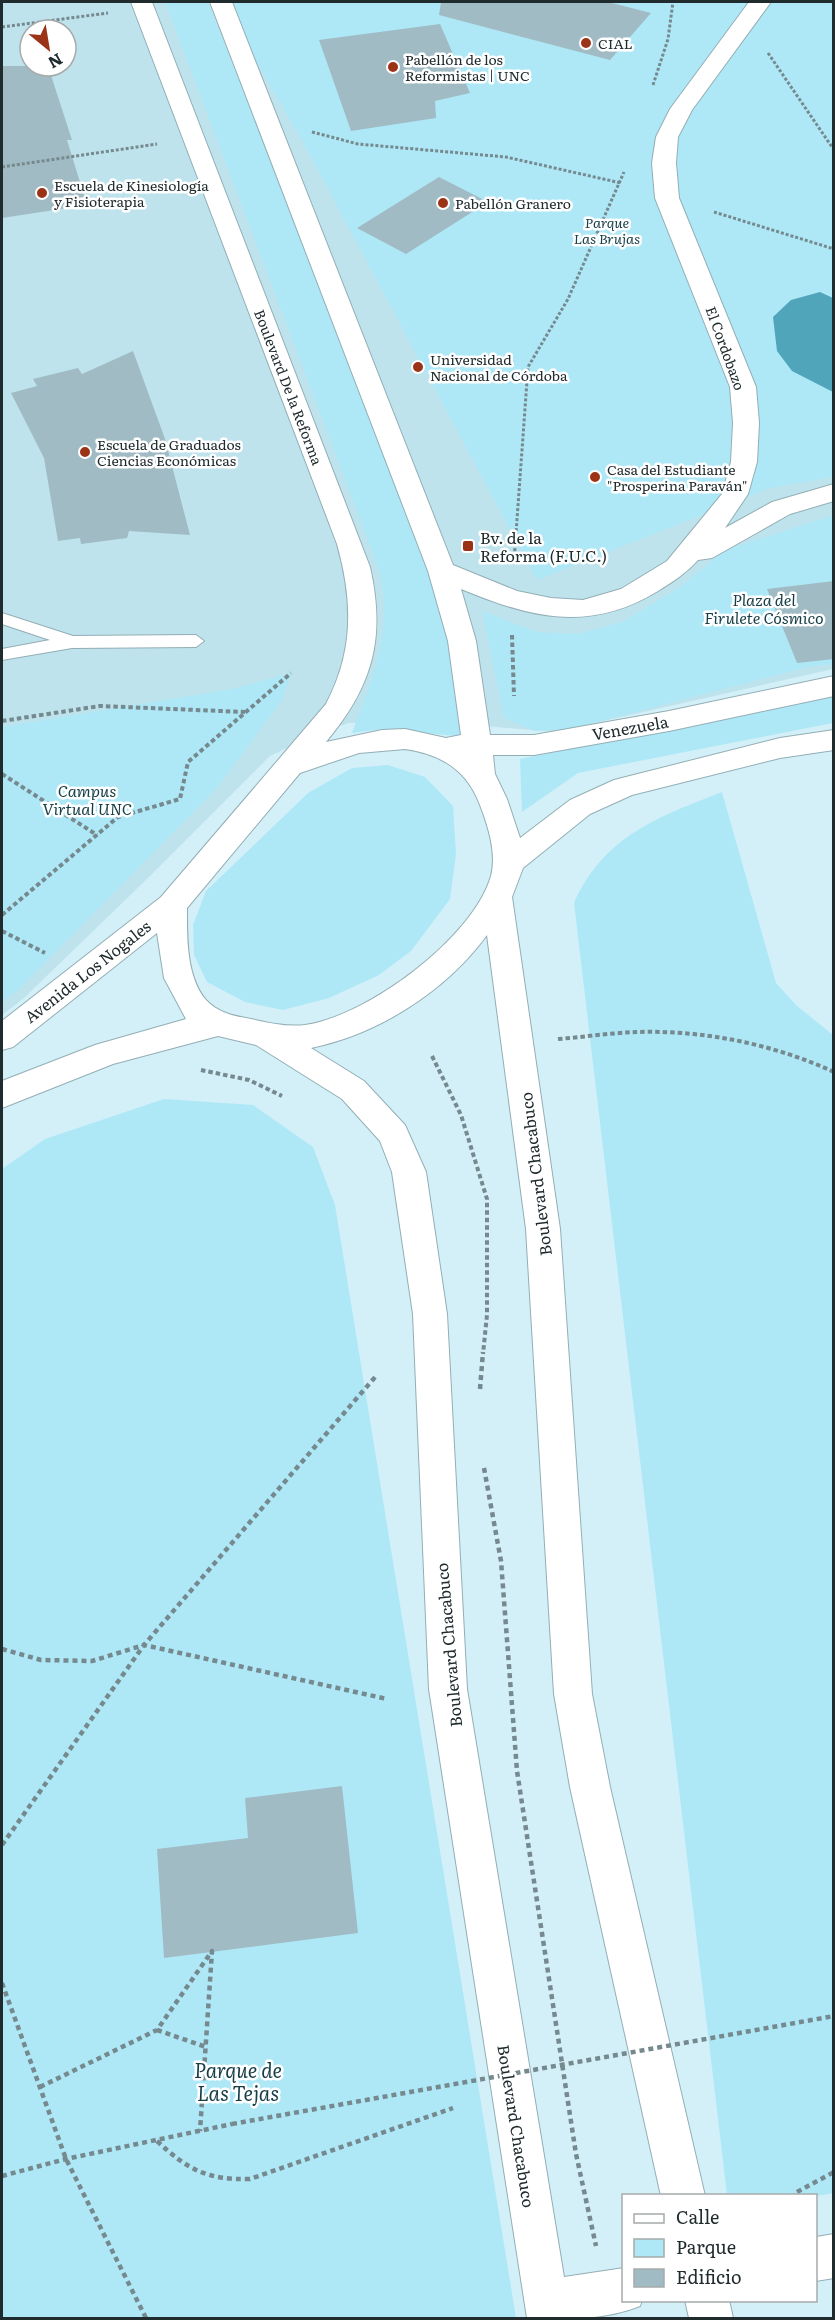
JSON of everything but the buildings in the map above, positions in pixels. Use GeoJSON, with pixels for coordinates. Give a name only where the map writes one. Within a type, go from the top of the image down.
{"type":"FeatureCollection","features":[{"type":"Feature","properties":{"kind":"street"},"geometry":{"type":"LineString","coordinates":[[2,1095],[129,1045],[214,1025],[265,1035],[305,1037],[347,1026],[416,989],[450,959],[497,898],[508,863],[501,822],[479,760],[462,641],[442,571],[221,2]]}},
{"type":"Feature","properties":{"kind":"street","name":"Boulevard De la Reforma"},"geometry":{"type":"LineString","coordinates":[[142,5],[360,576],[364,611],[363,644],[353,683],[337,710],[292,766],[172,905]]}},
{"type":"Feature","properties":{"kind":"street","name":"El Cordobazo"},"geometry":{"type":"LineString","coordinates":[[442,571],[511,599],[551,607],[584,609],[631,595],[677,567],[719,518],[735,494],[744,462],[746,423],[743,387],[667,198],[664,163],[668,137],[681,109],[753,11]]}},
{"type":"Feature","properties":{"kind":"street"},"geometry":{"type":"LineString","coordinates":[[677,567],[738,530],[781,508],[834,492]]}},
{"type":"Feature","properties":{"kind":"street","name":"Venezuela"},"geometry":{"type":"LineString","coordinates":[[479,760],[534,745],[669,721],[834,686]]}},
{"type":"Feature","properties":{"kind":"street"},"geometry":{"type":"LineString","coordinates":[[292,766],[362,741],[394,738],[424,742],[479,760]]}},
{"type":"Feature","properties":{"kind":"street"},"geometry":{"type":"LineString","coordinates":[[508,863],[580,807],[624,787],[780,748],[834,740]]}},
{"type":"Feature","properties":{"kind":"street","name":"Boulevard Chacabuco"},"geometry":{"type":"LineString","coordinates":[[497,898],[519,1042],[543,1228],[573,1694],[590,1787],[683,2194]]}},
{"type":"Feature","properties":{"kind":"street"},"geometry":{"type":"LineString","coordinates":[[172,905],[172,946],[176,970],[191,1003],[214,1025]]}},
{"type":"Feature","properties":{"kind":"street","name":"Avenida Los Nogales"},"geometry":{"type":"LineString","coordinates":[[2,1038],[172,905]]}},
{"type":"Feature","properties":{"kind":"street","name":"Boulevard Chacabuco"},"geometry":{"type":"LineString","coordinates":[[265,1035],[353,1090],[393,1134],[410,1172],[430,1314],[448,1689],[548,2310]]}},
{"type":"Feature","properties":{"kind":"street"},"geometry":{"type":"LineString","coordinates":[[817,2259],[834,2256]]}},
{"type":"Feature","properties":{"kind":"street"},"geometry":{"type":"LineString","coordinates":[[548,2310],[615,2291]]}},
{"type":"Feature","properties":{"kind":"street"},"geometry":{"type":"LineString","coordinates":[[707,2302],[711,2319]]}},
{"type":"Feature","properties":{"kind":"lane"},"geometry":{"type":"LineString","coordinates":[[2,618],[72,642]]}},
{"type":"Feature","properties":{"kind":"lane"},"geometry":{"type":"LineString","coordinates":[[2,654],[72,642],[196,641]]}},
{"type":"Feature","properties":{"kind":"path"},"geometry":{"type":"LineString","coordinates":[[2,27],[142,5]]}},
{"type":"Feature","properties":{"kind":"path"},"geometry":{"type":"LineString","coordinates":[[753,11],[834,150]]}},
{"type":"Feature","properties":{"kind":"path"},"geometry":{"type":"LineString","coordinates":[[266,120],[358,144],[506,157],[620,183],[834,249]]}},
{"type":"Feature","properties":{"kind":"path"},"geometry":{"type":"LineString","coordinates":[[2,167],[194,139]]}},
{"type":"Feature","properties":{"kind":"path"},"geometry":{"type":"LineString","coordinates":[[534,745],[514,702],[511,599],[528,367],[568,299],[620,183]]}},
{"type":"Feature","properties":{"kind":"path"},"geometry":{"type":"LineString","coordinates":[[2,915],[118,817],[180,799],[188,762],[291,673]]}},
{"type":"Feature","properties":{"kind":"path"},"geometry":{"type":"LineString","coordinates":[[2,721],[100,706],[246,712]]}},
{"type":"Feature","properties":{"kind":"path"},"geometry":{"type":"LineString","coordinates":[[2,774],[97,835]]}},
{"type":"Feature","properties":{"kind":"path"},"geometry":{"type":"LineString","coordinates":[[519,1042],[649,1032],[750,1042],[806,1057],[834,1072]]}},
{"type":"Feature","properties":{"kind":"path"},"geometry":{"type":"LineString","coordinates":[[432,1056],[461,1115],[487,1199],[487,1315],[480,1391]]}},
{"type":"Feature","properties":{"kind":"path"},"geometry":{"type":"LineString","coordinates":[[191,1069],[249,1080],[288,1099]]}},
{"type":"Feature","properties":{"kind":"path"},"geometry":{"type":"LineString","coordinates":[[2,1845],[144,1645],[376,1376]]}},
{"type":"Feature","properties":{"kind":"path"},"geometry":{"type":"LineString","coordinates":[[483,1458],[501,1561],[517,1771],[576,2154],[615,2291]]}},
{"type":"Feature","properties":{"kind":"path"},"geometry":{"type":"LineString","coordinates":[[2,1649],[41,1660],[92,1661],[144,1645],[387,1700]]}},
{"type":"Feature","properties":{"kind":"path"},"geometry":{"type":"LineString","coordinates":[[40,2086],[157,2030],[212,1951],[200,2131]]}},
{"type":"Feature","properties":{"kind":"path"},"geometry":{"type":"LineString","coordinates":[[2,1983],[66,2159],[146,2319]]}},
{"type":"Feature","properties":{"kind":"path"},"geometry":{"type":"LineString","coordinates":[[2,2176],[66,2159],[232,2124],[834,2016]]}},
{"type":"Feature","properties":{"kind":"path"},"geometry":{"type":"LineString","coordinates":[[157,2030],[206,2047]]}},
{"type":"Feature","properties":{"kind":"path"},"geometry":{"type":"LineString","coordinates":[[157,2141],[183,2166],[220,2181],[250,2179],[453,2108]]}},
{"type":"Feature","properties":{"kind":"path"},"geometry":{"type":"LineString","coordinates":[[797,2192],[834,2172]]}},
{"type":"Feature","properties":{"kind":"shaded area","name":"Universidad Nacional de Córdoba"},"geometry":{"type":"Polygon","coordinates":[[[2,2],[833,2],[833,669],[555,732],[426,721],[349,723],[314,735],[270,756],[24,998],[2,1015],[2,2]]]}},
{"type":"Feature","properties":{"kind":"shaded area"},"geometry":{"type":"Polygon","coordinates":[[[820,292],[833,298],[833,392],[792,371],[777,351],[773,317],[791,300],[820,292]]]}},
{"type":"Feature","properties":{"kind":"green space"},"geometry":{"type":"Polygon","coordinates":[[[165,2],[208,2],[423,546],[453,635],[467,737],[383,729],[352,733],[379,654],[384,616],[380,572],[165,2]]]}},
{"type":"Feature","properties":{"kind":"green space","name":"Parque Las Brujas"},"geometry":{"type":"Polygon","coordinates":[[[222,2],[833,2],[833,477],[770,488],[537,580],[304,144],[222,2]]]}},
{"type":"Feature","properties":{"kind":"green space","name":"Plaza del Firulete Cósmico"},"geometry":{"type":"Polygon","coordinates":[[[833,515],[833,664],[808,667],[570,729],[535,731],[504,718],[482,611],[537,632],[577,634],[622,622],[677,589],[726,550],[833,515]]]}},
{"type":"Feature","properties":{"kind":"green space","name":"Campus Virtual UNC"},"geometry":{"type":"Polygon","coordinates":[[[291,673],[282,700],[217,788],[18,990],[2,1002],[2,727],[232,689],[291,673]]]}},
{"type":"Feature","properties":{"kind":"green space"},"geometry":{"type":"Polygon","coordinates":[[[833,696],[833,723],[578,773],[522,812],[520,759],[833,696]]]}},
{"type":"Feature","properties":{"kind":"green space"},"geometry":{"type":"Polygon","coordinates":[[[388,765],[425,777],[453,806],[456,854],[450,899],[411,951],[379,975],[329,998],[283,1010],[245,1002],[207,982],[194,955],[193,925],[206,891],[308,793],[352,768],[388,765]]]}},
{"type":"Feature","properties":{"kind":"green space"},"geometry":{"type":"Polygon","coordinates":[[[722,792],[776,983],[796,1005],[833,1035],[834,2193],[817,2196],[817,2194],[727,2194],[574,903],[586,880],[617,845],[655,820],[722,792]]]}},
{"type":"Feature","properties":{"kind":"green space","name":"Parque de Las Tejas"},"geometry":{"type":"Polygon","coordinates":[[[164,1099],[253,1105],[313,1147],[335,1205],[516,2318],[2,2318],[2,1169],[45,1139],[164,1099]]]}},
{"type":"Feature","properties":{"kind":"place","name":"CIAL"},"geometry":{"type":"Point","coordinates":[586,43]}},
{"type":"Feature","properties":{"kind":"place","name":"Pabellón de los Reformistas | UNC"},"geometry":{"type":"Point","coordinates":[393,67]}},
{"type":"Feature","properties":{"kind":"place","name":"Escuela de Kinesiología y Fisioterapia"},"geometry":{"type":"Point","coordinates":[42,193]}},
{"type":"Feature","properties":{"kind":"place","name":"Pabellón Granero"},"geometry":{"type":"Point","coordinates":[443,203]}},
{"type":"Feature","properties":{"kind":"place","name":"Universidad Nacional de Córdoba"},"geometry":{"type":"Point","coordinates":[418,367]}},
{"type":"Feature","properties":{"kind":"place","name":"Escuela de Graduados Ciencias Económicas"},"geometry":{"type":"Point","coordinates":[85,452]}},
{"type":"Feature","properties":{"kind":"place","name":"Casa del Estudiante \"Prosperina Paraván\""},"geometry":{"type":"Point","coordinates":[595,477]}},
{"type":"Feature","properties":{"kind":"place","name":"Bv. de la Reforma (F.U.C.)"},"geometry":{"type":"Point","coordinates":[468,546]}}]}
